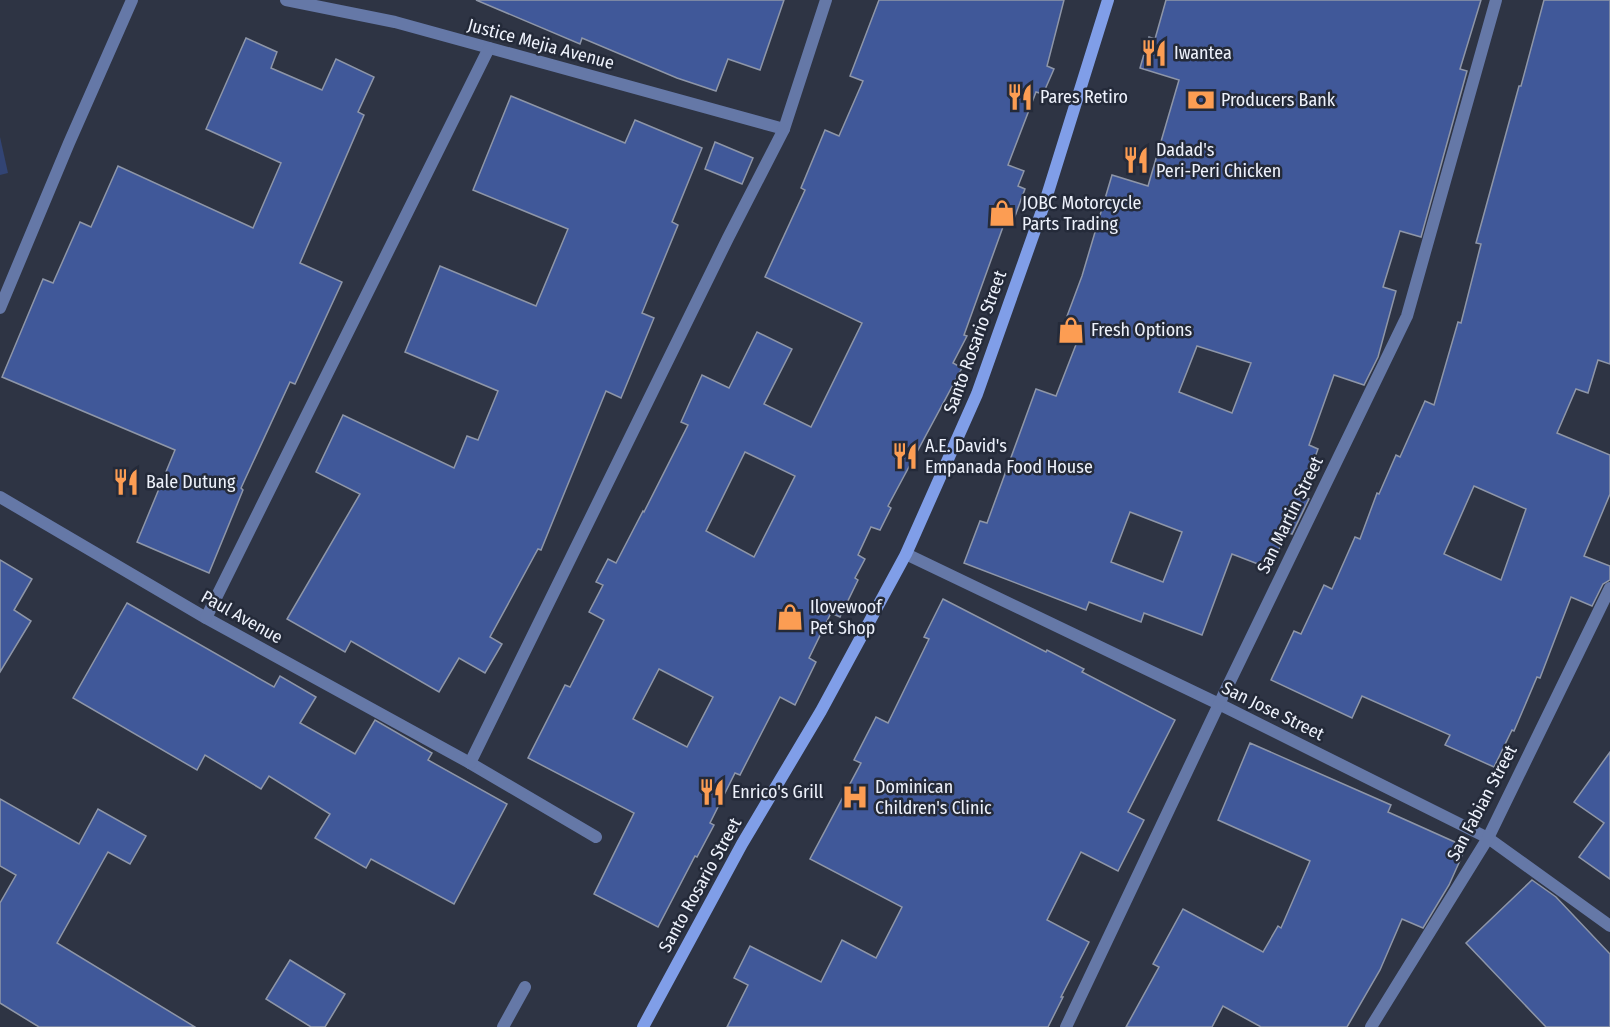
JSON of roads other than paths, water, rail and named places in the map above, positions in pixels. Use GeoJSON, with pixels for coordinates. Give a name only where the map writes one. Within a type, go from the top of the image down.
{"type":"FeatureCollection","features":[{"type":"Feature","properties":{"kind":"main road","name":"Santo Rosario Street"},"geometry":{"type":"LineString","coordinates":[[643,1027],[742,844],[821,711],[906,554],[977,394],[1045,202],[1108,0]]}},
{"type":"Feature","properties":{"kind":"street"},"geometry":{"type":"LineString","coordinates":[[0,308],[132,0]]}},
{"type":"Feature","properties":{"kind":"street","name":"Justice Mejia Avenue"},"geometry":{"type":"LineString","coordinates":[[286,0],[395,22],[784,129]]}},
{"type":"Feature","properties":{"kind":"street"},"geometry":{"type":"LineString","coordinates":[[470,763],[728,238],[784,129],[826,0]]}},
{"type":"Feature","properties":{"kind":"street","name":"San Martin Street"},"geometry":{"type":"LineString","coordinates":[[1066,1027],[1407,316],[1496,0]]}},
{"type":"Feature","properties":{"kind":"street"},"geometry":{"type":"LineString","coordinates":[[206,618],[489,48]]}},
{"type":"Feature","properties":{"kind":"street","name":"Paul Avenue"},"geometry":{"type":"LineString","coordinates":[[0,497],[206,618],[470,763],[596,837]]}},
{"type":"Feature","properties":{"kind":"street","name":"San Jose Street"},"geometry":{"type":"LineString","coordinates":[[906,554],[1219,704],[1488,838],[1610,926]]}},
{"type":"Feature","properties":{"kind":"street","name":"San Fabian Street"},"geometry":{"type":"LineString","coordinates":[[1371,1027],[1488,838],[1610,588]]}},
{"type":"Feature","properties":{"kind":"street"},"geometry":{"type":"LineString","coordinates":[[503,1027],[525,987]]}},
{"type":"Feature","properties":{"kind":"place","name":"Iwantea"},"geometry":{"type":"Point","coordinates":[1154,53]}},
{"type":"Feature","properties":{"kind":"place","name":"Pares Retiro"},"geometry":{"type":"Point","coordinates":[1020,97]}},
{"type":"Feature","properties":{"kind":"place","name":"Producers Bank"},"geometry":{"type":"Point","coordinates":[1201,100]}},
{"type":"Feature","properties":{"kind":"place","name":"Dadad's Peri-Peri Chicken"},"geometry":{"type":"Point","coordinates":[1136,160]}},
{"type":"Feature","properties":{"kind":"place","name":"JOBC Motorcycle Parts Trading"},"geometry":{"type":"Point","coordinates":[1002,213]}},
{"type":"Feature","properties":{"kind":"place","name":"Fresh Options"},"geometry":{"type":"Point","coordinates":[1071,330]}},
{"type":"Feature","properties":{"kind":"place","name":"A.E. David's Empanada Food House"},"geometry":{"type":"Point","coordinates":[905,456]}},
{"type":"Feature","properties":{"kind":"place","name":"Bale Dutung"},"geometry":{"type":"Point","coordinates":[126,482]}},
{"type":"Feature","properties":{"kind":"place","name":"Ilovewoof Pet Shop"},"geometry":{"type":"Point","coordinates":[790,617]}},
{"type":"Feature","properties":{"kind":"place","name":"Enrico's Grill"},"geometry":{"type":"Point","coordinates":[712,792]}},
{"type":"Feature","properties":{"kind":"place","name":"Dominican Children's Clinic"},"geometry":{"type":"Point","coordinates":[855,797]}}]}
